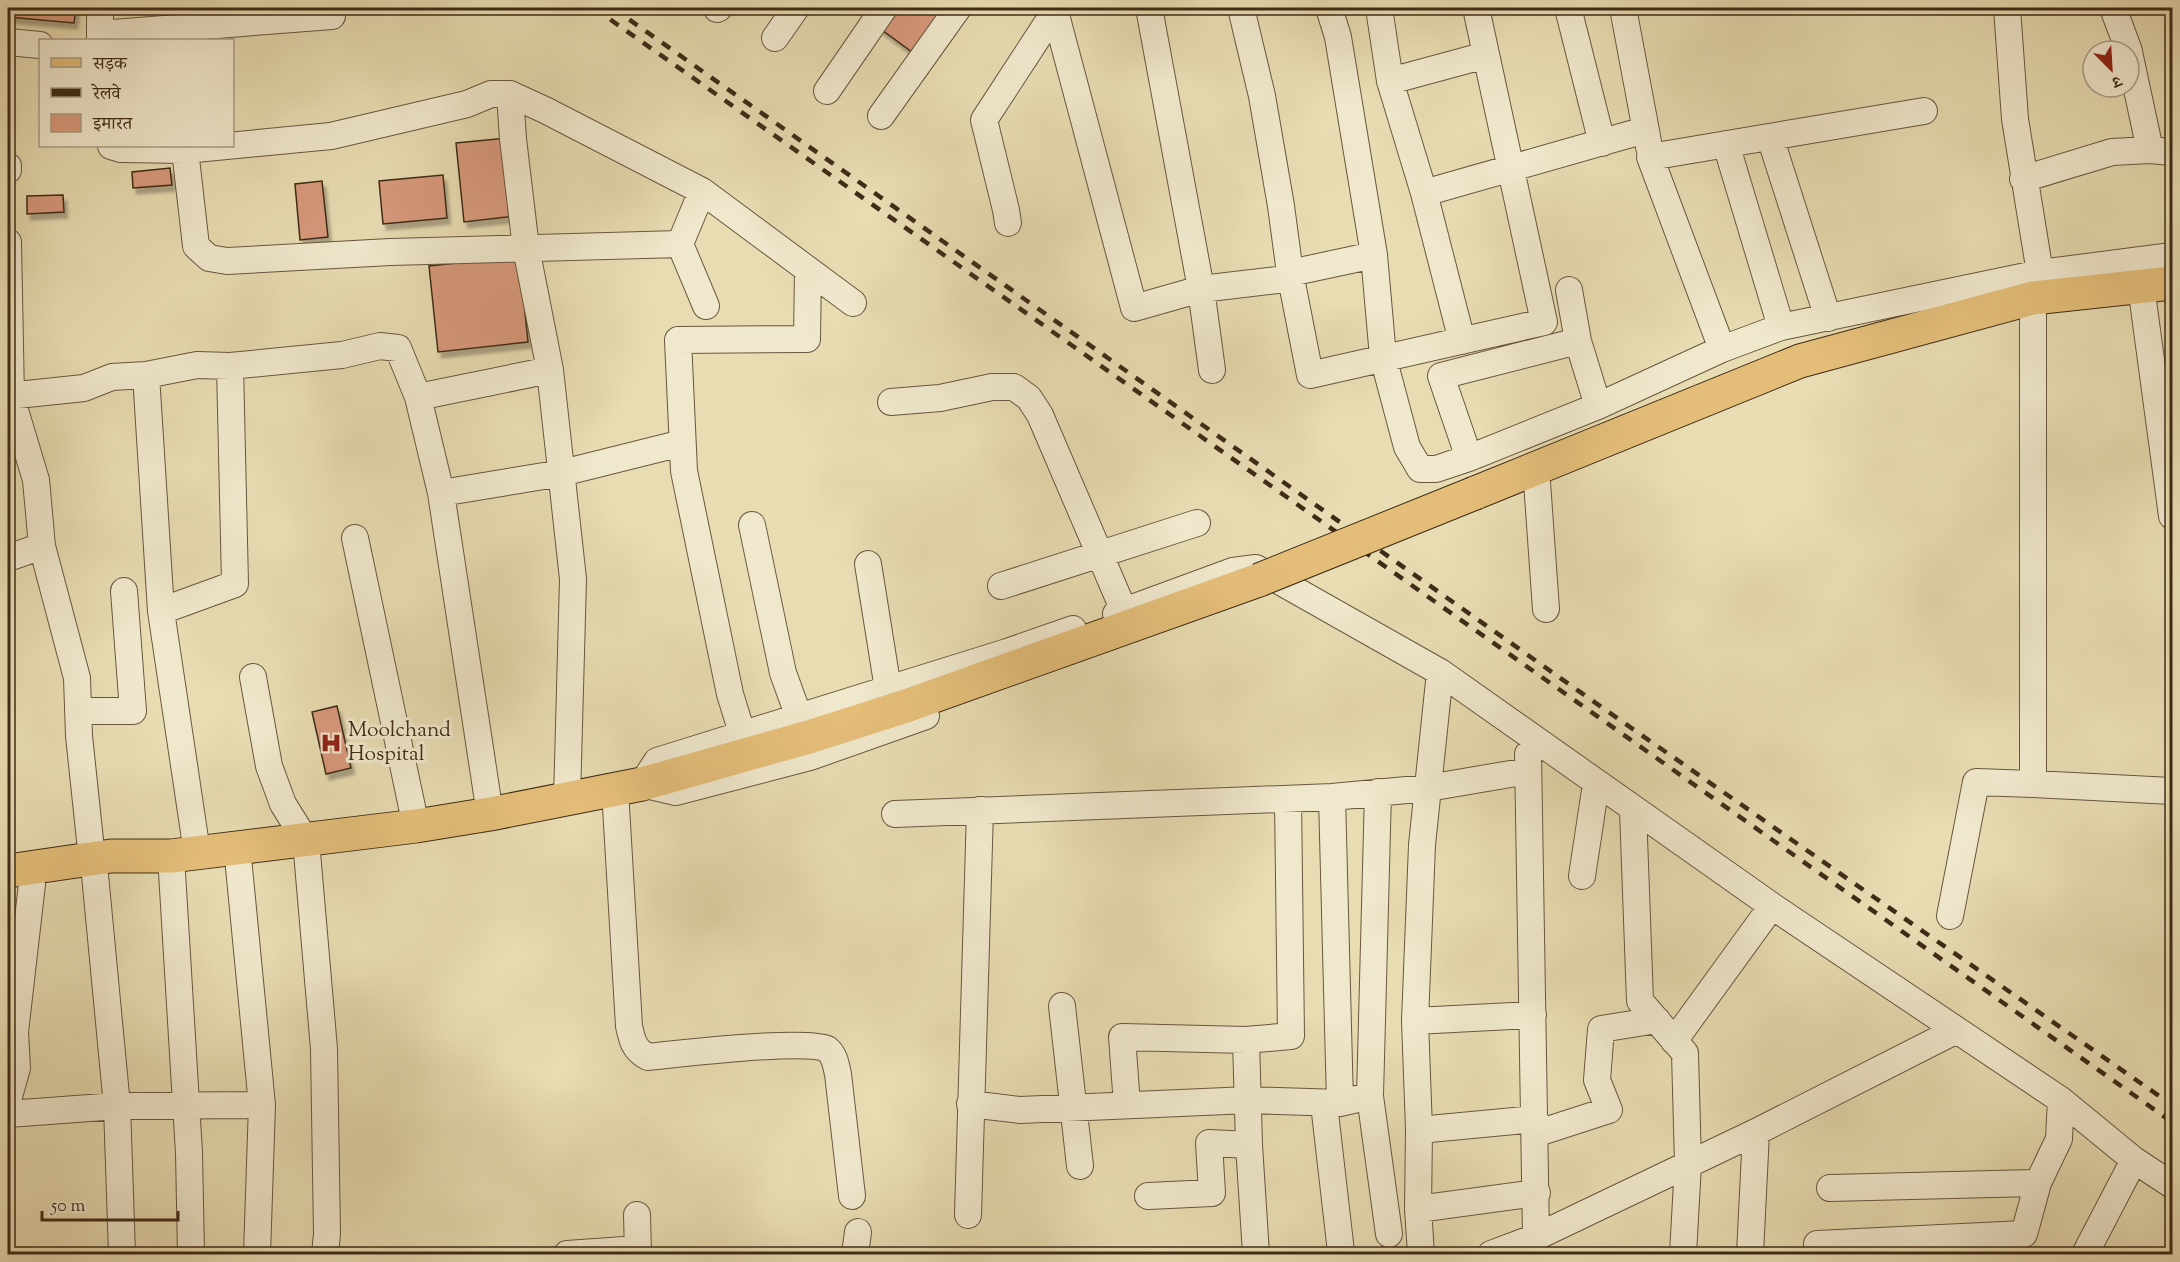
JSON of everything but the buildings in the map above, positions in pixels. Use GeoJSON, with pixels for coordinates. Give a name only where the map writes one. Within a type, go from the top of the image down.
{"type":"FeatureCollection","features":[{"type":"Feature","properties":{"kind":"main road"},"geometry":{"type":"LineString","coordinates":[[16,881],[93,867],[127,855],[172,855],[306,841],[490,814],[629,787],[810,737],[906,706],[1266,580],[1800,361],[2036,286],[2140,286],[2172,283]]}},
{"type":"Feature","properties":{"kind":"street"},"geometry":{"type":"LineString","coordinates":[[100,8],[100,37],[332,16]]}},
{"type":"Feature","properties":{"kind":"street"},"geometry":{"type":"LineString","coordinates":[[775,38],[796,8]]}},
{"type":"Feature","properties":{"kind":"street"},"geometry":{"type":"LineString","coordinates":[[881,117],[958,8]]}},
{"type":"Feature","properties":{"kind":"street"},"geometry":{"type":"LineString","coordinates":[[1149,8],[1201,289],[1212,370]]}},
{"type":"Feature","properties":{"kind":"street"},"geometry":{"type":"LineString","coordinates":[[1241,8],[1262,96],[1290,273],[1310,375],[1544,322],[1476,8]]}},
{"type":"Feature","properties":{"kind":"street"},"geometry":{"type":"LineString","coordinates":[[1329,8],[1338,37],[1374,255],[1383,357],[1407,447],[1420,469],[1436,469],[1469,458],[1598,406],[1722,349],[1780,327],[2036,286],[2172,256]]}},
{"type":"Feature","properties":{"kind":"street"},"geometry":{"type":"LineString","coordinates":[[1379,8],[1390,81],[1424,193],[1462,341]]}},
{"type":"Feature","properties":{"kind":"street"},"geometry":{"type":"LineString","coordinates":[[1568,8],[1602,143]]}},
{"type":"Feature","properties":{"kind":"street"},"geometry":{"type":"LineString","coordinates":[[1623,8],[1650,157],[1722,349]]}},
{"type":"Feature","properties":{"kind":"street"},"geometry":{"type":"LineString","coordinates":[[2007,8],[2015,119],[2036,286],[2033,784]]}},
{"type":"Feature","properties":{"kind":"street"},"geometry":{"type":"LineString","coordinates":[[2113,8],[2125,39]]}},
{"type":"Feature","properties":{"kind":"street"},"geometry":{"type":"LineString","coordinates":[[1056,9],[1134,308],[1201,289],[1286,279],[1290,273],[1374,255]]}},
{"type":"Feature","properties":{"kind":"street"},"geometry":{"type":"LineString","coordinates":[[1008,223],[984,120],[1056,9]]}},
{"type":"Feature","properties":{"kind":"street"},"geometry":{"type":"LineString","coordinates":[[827,91],[878,10]]}},
{"type":"Feature","properties":{"kind":"street"},"geometry":{"type":"LineString","coordinates":[[8,42],[39,45]]}},
{"type":"Feature","properties":{"kind":"street"},"geometry":{"type":"LineString","coordinates":[[1390,81],[1486,55]]}},
{"type":"Feature","properties":{"kind":"street"},"geometry":{"type":"LineString","coordinates":[[2023,179],[2112,152],[2161,151],[2141,88]]}},
{"type":"Feature","properties":{"kind":"street"},"geometry":{"type":"LineString","coordinates":[[234,145],[331,136],[467,104],[491,94],[510,94],[702,190],[853,303]]}},
{"type":"Feature","properties":{"kind":"street"},"geometry":{"type":"LineString","coordinates":[[510,94],[526,248],[550,370],[573,579],[567,799]]}},
{"type":"Feature","properties":{"kind":"street"},"geometry":{"type":"LineString","coordinates":[[1650,157],[1924,111]]}},
{"type":"Feature","properties":{"kind":"street"},"geometry":{"type":"LineString","coordinates":[[1424,193],[1645,130]]}},
{"type":"Feature","properties":{"kind":"street"},"geometry":{"type":"LineString","coordinates":[[1770,137],[1828,318]]}},
{"type":"Feature","properties":{"kind":"street"},"geometry":{"type":"LineString","coordinates":[[1726,144],[1780,327]]}},
{"type":"Feature","properties":{"kind":"street"},"geometry":{"type":"LineString","coordinates":[[114,147],[185,150],[216,147]]}},
{"type":"Feature","properties":{"kind":"street"},"geometry":{"type":"LineString","coordinates":[[185,150],[196,246],[208,258],[227,261],[390,252],[680,244]]}},
{"type":"Feature","properties":{"kind":"street"},"geometry":{"type":"LineString","coordinates":[[702,190],[680,244],[706,306]]}},
{"type":"Feature","properties":{"kind":"street"},"geometry":{"type":"LineString","coordinates":[[8,242],[9,397],[36,480],[42,546],[77,678],[78,711],[117,1106],[122,1254]]}},
{"type":"Feature","properties":{"kind":"street"},"geometry":{"type":"LineString","coordinates":[[742,733],[730,694],[684,471],[678,340],[807,339],[808,270]]}},
{"type":"Feature","properties":{"kind":"street"},"geometry":{"type":"LineString","coordinates":[[2140,286],[2172,505]]}},
{"type":"Feature","properties":{"kind":"street"},"geometry":{"type":"LineString","coordinates":[[1569,291],[1578,341],[1598,406]]}},
{"type":"Feature","properties":{"kind":"street"},"geometry":{"type":"LineString","coordinates":[[1469,458],[1441,376],[1578,341]]}},
{"type":"Feature","properties":{"kind":"street"},"geometry":{"type":"LineString","coordinates":[[9,397],[84,388],[112,377],[146,375],[197,365],[230,366],[342,355],[381,346],[399,348],[418,397],[441,493],[490,814]]}},
{"type":"Feature","properties":{"kind":"street"},"geometry":{"type":"LineString","coordinates":[[161,611],[235,584],[230,366]]}},
{"type":"Feature","properties":{"kind":"street"},"geometry":{"type":"LineString","coordinates":[[418,397],[550,370]]}},
{"type":"Feature","properties":{"kind":"street"},"geometry":{"type":"LineString","coordinates":[[146,375],[161,611],[186,1106],[191,1254]]}},
{"type":"Feature","properties":{"kind":"street"},"geometry":{"type":"LineString","coordinates":[[891,402],[940,398],[992,387],[1014,387],[1029,398],[1040,415],[1124,611]]}},
{"type":"Feature","properties":{"kind":"street"},"geometry":{"type":"LineString","coordinates":[[441,493],[562,473],[682,443]]}},
{"type":"Feature","properties":{"kind":"street"},"geometry":{"type":"LineString","coordinates":[[1536,468],[1546,609]]}},
{"type":"Feature","properties":{"kind":"street"},"geometry":{"type":"LineString","coordinates":[[1001,586],[1197,523]]}},
{"type":"Feature","properties":{"kind":"street"},"geometry":{"type":"LineString","coordinates":[[752,525],[783,673],[799,717]]}},
{"type":"Feature","properties":{"kind":"street"},"geometry":{"type":"LineString","coordinates":[[355,538],[416,826]]}},
{"type":"Feature","properties":{"kind":"street"},"geometry":{"type":"LineString","coordinates":[[8,558],[42,546]]}},
{"type":"Feature","properties":{"kind":"street"},"geometry":{"type":"LineString","coordinates":[[868,564],[888,689]]}},
{"type":"Feature","properties":{"kind":"street"},"geometry":{"type":"LineString","coordinates":[[852,1196],[838,1074],[834,1057],[827,1049],[817,1046],[791,1046],[648,1057],[639,1053],[632,1041],[629,1026],[629,787],[657,761],[1007,652],[1233,571],[1256,568],[1266,580],[1440,672],[1772,906],[2061,1100],[2134,1160],[2172,1185]]}},
{"type":"Feature","properties":{"kind":"street"},"geometry":{"type":"LineString","coordinates":[[78,711],[133,711],[124,591]]}},
{"type":"Feature","properties":{"kind":"street"},"geometry":{"type":"LineString","coordinates":[[1421,1254],[1418,1209],[1419,1130],[1415,1021],[1422,845],[1440,672]]}},
{"type":"Feature","properties":{"kind":"street"},"geometry":{"type":"LineString","coordinates":[[253,677],[269,766],[283,804],[306,841],[324,1049],[326,1254]]}},
{"type":"Feature","properties":{"kind":"street"},"geometry":{"type":"LineString","coordinates":[[1527,735],[1536,1237]]}},
{"type":"Feature","properties":{"kind":"street"},"geometry":{"type":"LineString","coordinates":[[894,814],[1332,797],[1428,788],[1528,771]]}},
{"type":"Feature","properties":{"kind":"street"},"geometry":{"type":"LineString","coordinates":[[1950,916],[1976,782],[2172,791]]}},
{"type":"Feature","properties":{"kind":"street"},"geometry":{"type":"LineString","coordinates":[[1582,876],[1596,784]]}},
{"type":"Feature","properties":{"kind":"street"},"geometry":{"type":"LineString","coordinates":[[1378,792],[1370,1096],[1389,1234]]}},
{"type":"Feature","properties":{"kind":"street"},"geometry":{"type":"LineString","coordinates":[[1332,797],[1332,1103],[1341,1252]]}},
{"type":"Feature","properties":{"kind":"street"},"geometry":{"type":"LineString","coordinates":[[1127,1105],[1122,1037],[1246,1040],[1291,1036],[1288,799]]}},
{"type":"Feature","properties":{"kind":"street"},"geometry":{"type":"LineString","coordinates":[[968,1215],[980,810]]}},
{"type":"Feature","properties":{"kind":"street"},"geometry":{"type":"LineString","coordinates":[[1633,810],[1640,1001],[1685,1053],[1688,1164],[1683,1254]]}},
{"type":"Feature","properties":{"kind":"street"},"geometry":{"type":"LineString","coordinates":[[237,847],[262,1105],[257,1254]]}},
{"type":"Feature","properties":{"kind":"street"},"geometry":{"type":"LineString","coordinates":[[8,1100],[15,1032],[16,881]]}},
{"type":"Feature","properties":{"kind":"street"},"geometry":{"type":"LineString","coordinates":[[1674,1041],[1772,906]]}},
{"type":"Feature","properties":{"kind":"street"},"geometry":{"type":"LineString","coordinates":[[1062,1006],[1080,1166]]}},
{"type":"Feature","properties":{"kind":"street"},"geometry":{"type":"LineString","coordinates":[[1415,1021],[1533,1015]]}},
{"type":"Feature","properties":{"kind":"street"},"geometry":{"type":"LineString","coordinates":[[1419,1130],[1535,1127],[1609,1110],[1597,1080],[1600,1029],[1657,1020]]}},
{"type":"Feature","properties":{"kind":"street"},"geometry":{"type":"LineString","coordinates":[[1491,1254],[1536,1237],[1756,1132],[1955,1031]]}},
{"type":"Feature","properties":{"kind":"street"},"geometry":{"type":"LineString","coordinates":[[1246,1040],[1249,1145],[1256,1254]]}},
{"type":"Feature","properties":{"kind":"street"},"geometry":{"type":"LineString","coordinates":[[970,1104],[1020,1110],[1249,1100],[1332,1103],[1370,1096]]}},
{"type":"Feature","properties":{"kind":"street"},"geometry":{"type":"LineString","coordinates":[[1817,1244],[2024,1234],[2038,1182],[2059,1139],[2061,1100]]}},
{"type":"Feature","properties":{"kind":"street"},"geometry":{"type":"LineString","coordinates":[[8,1114],[117,1106],[262,1105]]}},
{"type":"Feature","properties":{"kind":"street"},"geometry":{"type":"LineString","coordinates":[[1750,1254],[1756,1132]]}},
{"type":"Feature","properties":{"kind":"street"},"geometry":{"type":"LineString","coordinates":[[1148,1196],[1212,1193],[1209,1143],[1249,1145]]}},
{"type":"Feature","properties":{"kind":"street"},"geometry":{"type":"LineString","coordinates":[[2085,1254],[2134,1160]]}},
{"type":"Feature","properties":{"kind":"street"},"geometry":{"type":"LineString","coordinates":[[1830,1188],[2038,1182]]}},
{"type":"Feature","properties":{"kind":"street"},"geometry":{"type":"LineString","coordinates":[[1418,1209],[1537,1193]]}},
{"type":"Feature","properties":{"kind":"street"},"geometry":{"type":"LineString","coordinates":[[567,1254],[638,1252],[637,1215]]}},
{"type":"Feature","properties":{"kind":"railway"},"geometry":{"type":"LineString","coordinates":[[594,8],[2172,1122]]}},
{"type":"Feature","properties":{"kind":"railway"},"geometry":{"type":"LineString","coordinates":[[613,8],[1607,711],[2172,1105]]}},
{"type":"Feature","properties":{"kind":"place","name":"Moolchand Hospital"},"geometry":{"type":"Point","coordinates":[331,743]}}]}
